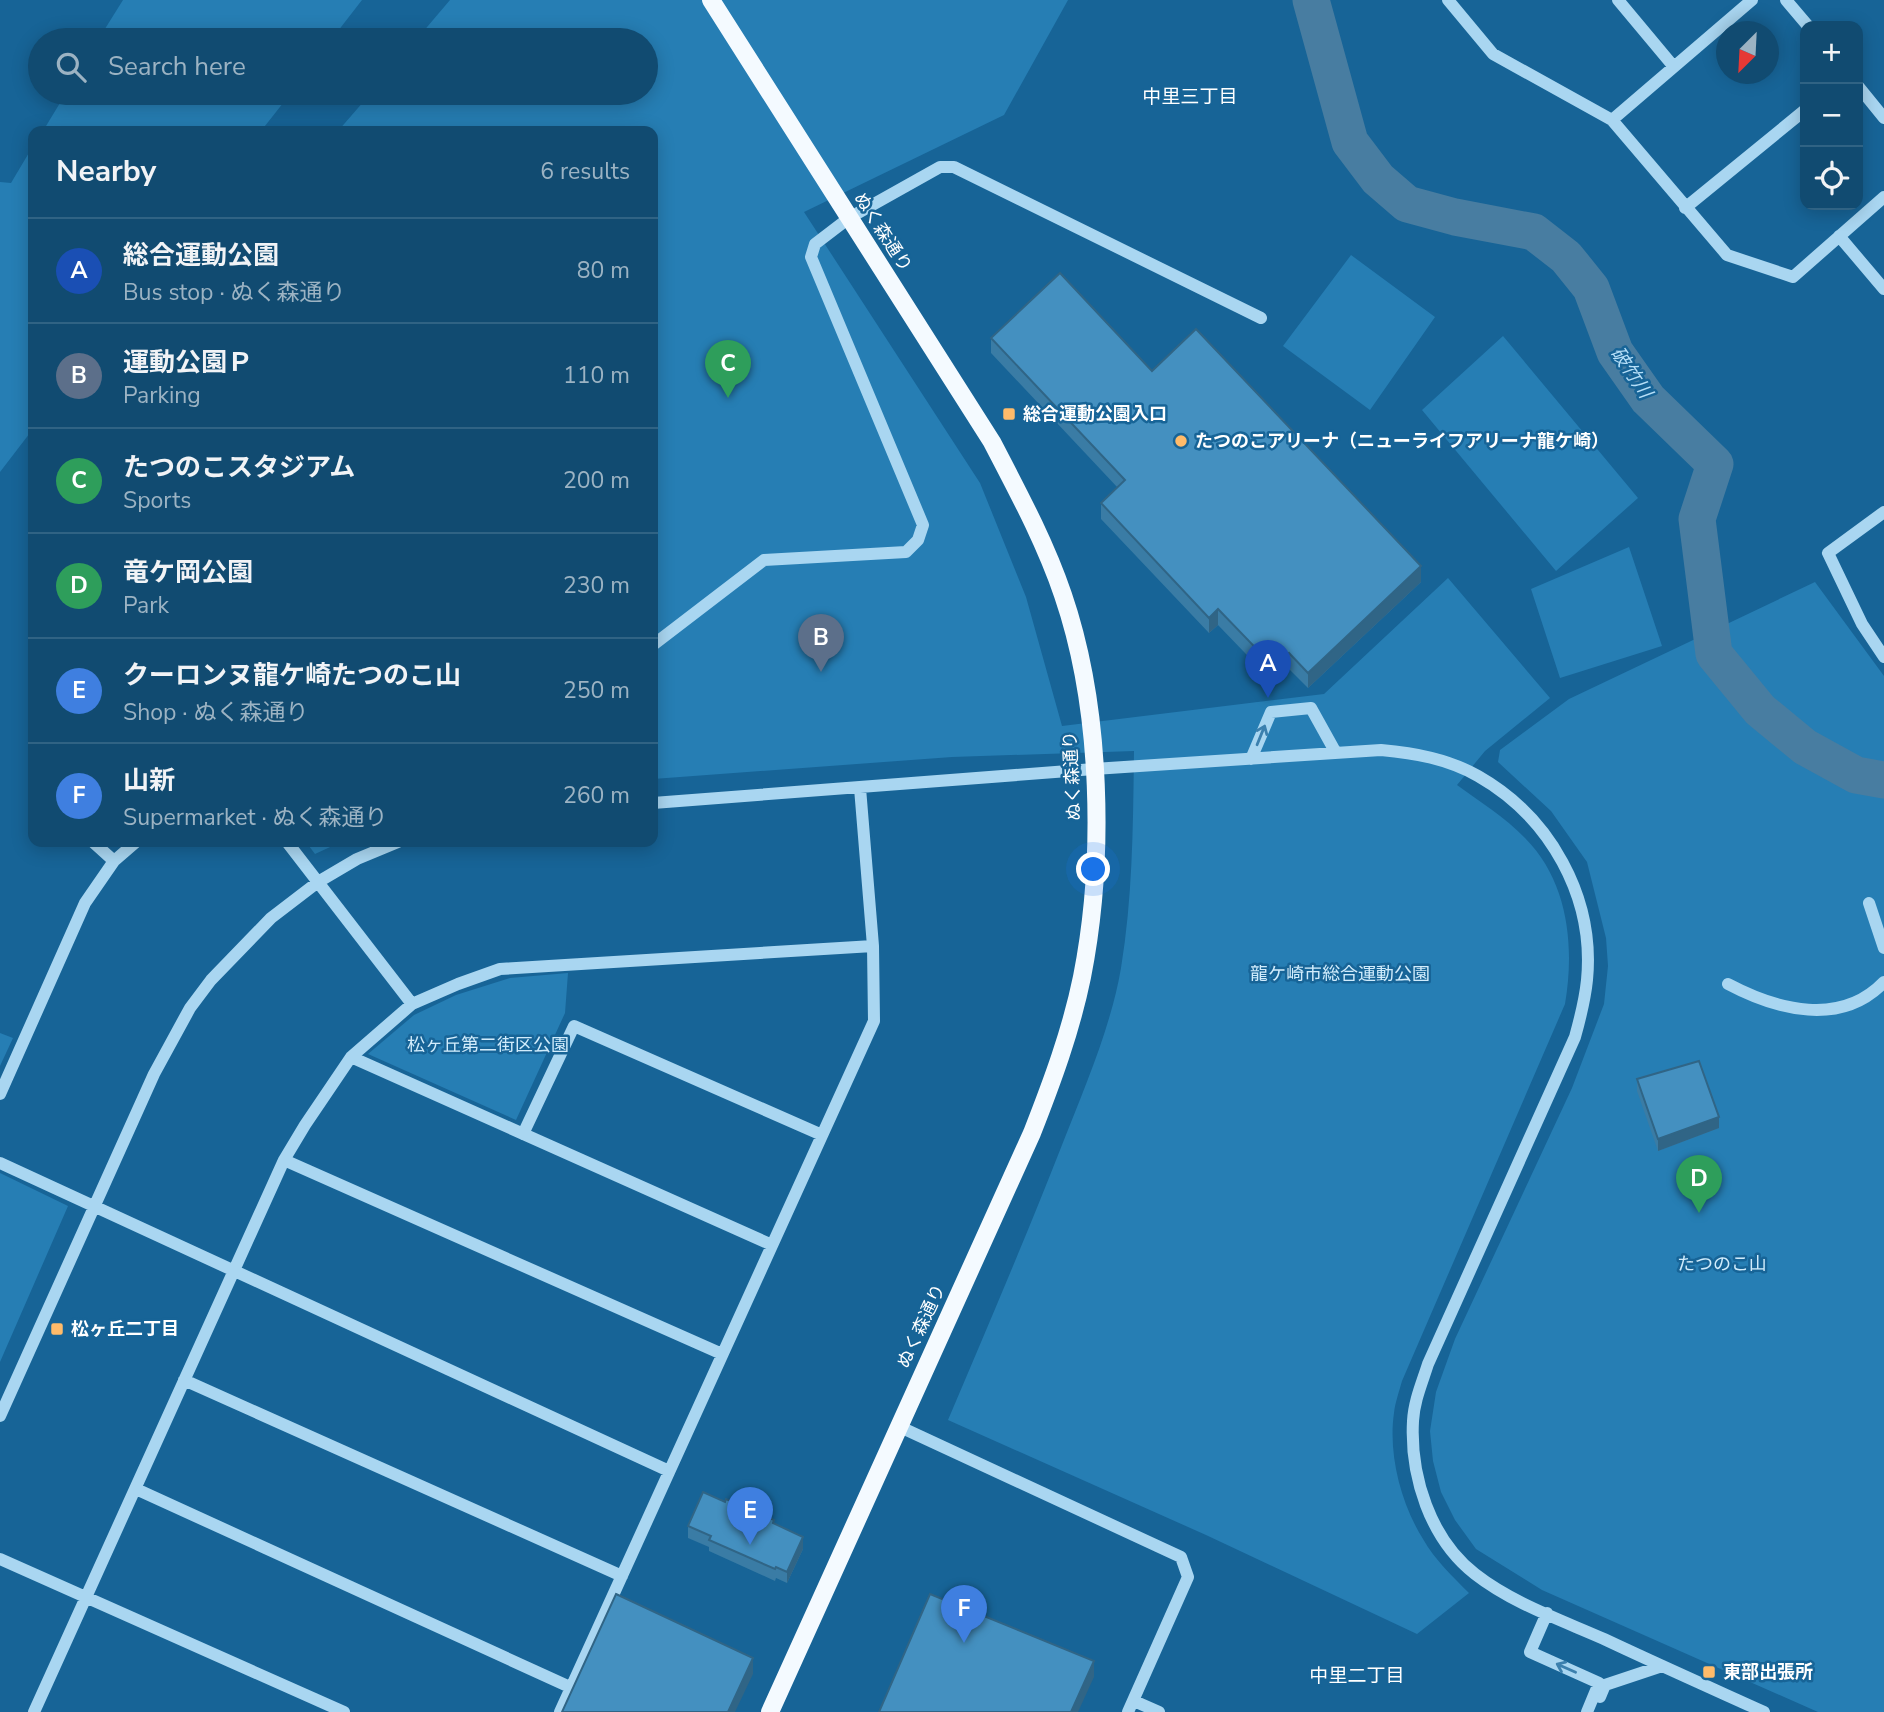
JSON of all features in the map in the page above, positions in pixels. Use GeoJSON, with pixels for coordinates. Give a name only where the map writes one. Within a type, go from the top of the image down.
{"type":"FeatureCollection","features":[{"type":"Feature","properties":{"kind":"main road","name":"ぬく森通り"},"geometry":{"type":"LineString","coordinates":[[710,0],[992,442],[1032,518],[1063,594],[1072,625],[1088,708],[1094,769],[1096,839],[1090,925],[1082,978],[1068,1031],[1032,1133],[770,1712]]}},
{"type":"Feature","properties":{"kind":"street"},"geometry":{"type":"LineString","coordinates":[[1448,0],[1493,54],[1612,120],[1727,255],[1793,277],[1884,197]]}},
{"type":"Feature","properties":{"kind":"street"},"geometry":{"type":"LineString","coordinates":[[1618,0],[1674,66]]}},
{"type":"Feature","properties":{"kind":"street"},"geometry":{"type":"LineString","coordinates":[[1612,120],[1752,0]]}},
{"type":"Feature","properties":{"kind":"street"},"geometry":{"type":"LineString","coordinates":[[1786,0],[1804,21]]}},
{"type":"Feature","properties":{"kind":"street"},"geometry":{"type":"LineString","coordinates":[[1863,92],[1884,118]]}},
{"type":"Feature","properties":{"kind":"street"},"geometry":{"type":"LineString","coordinates":[[1685,208],[1800,114]]}},
{"type":"Feature","properties":{"kind":"street"},"geometry":{"type":"LineString","coordinates":[[658,641],[764,560],[906,552],[918,540],[923,525],[811,257],[815,244],[849,218],[940,167],[954,167],[1261,318]]}},
{"type":"Feature","properties":{"kind":"street"},"geometry":{"type":"LineString","coordinates":[[1839,236],[1884,289]]}},
{"type":"Feature","properties":{"kind":"street"},"geometry":{"type":"LineString","coordinates":[[1884,512],[1828,554],[1862,624],[1884,657]]}},
{"type":"Feature","properties":{"kind":"street"},"geometry":{"type":"LineString","coordinates":[[1251,759],[1271,712],[1311,708],[1336,753]]}},
{"type":"Feature","properties":{"kind":"street"},"geometry":{"type":"LineString","coordinates":[[658,803],[1381,750],[1410,752],[1442,761],[1477,775],[1505,794],[1528,814],[1547,836],[1564,864],[1582,912],[1588,946],[1587,979],[1575,1037],[1428,1364],[1417,1396],[1413,1420],[1413,1458],[1422,1495],[1440,1534],[1455,1553],[1475,1573],[1501,1591],[1764,1712]]}},
{"type":"Feature","properties":{"kind":"street"},"geometry":{"type":"LineString","coordinates":[[560,1712],[874,1021],[873,946],[860,788]]}},
{"type":"Feature","properties":{"kind":"street"},"geometry":{"type":"LineString","coordinates":[[99,847],[114,861]]}},
{"type":"Feature","properties":{"kind":"street"},"geometry":{"type":"LineString","coordinates":[[0,1094],[85,903],[114,861],[130,847]]}},
{"type":"Feature","properties":{"kind":"street"},"geometry":{"type":"LineString","coordinates":[[291,847],[412,1004]]}},
{"type":"Feature","properties":{"kind":"street"},"geometry":{"type":"LineString","coordinates":[[0,1416],[153,1074],[190,1008],[211,980],[271,918],[318,882],[356,859],[386,847]]}},
{"type":"Feature","properties":{"kind":"street"},"geometry":{"type":"LineString","coordinates":[[1869,903],[1884,948]]}},
{"type":"Feature","properties":{"kind":"street"},"geometry":{"type":"LineString","coordinates":[[38,1711],[86,1597],[284,1160],[351,1057],[412,1004],[500,969],[873,946]]}},
{"type":"Feature","properties":{"kind":"street"},"geometry":{"type":"LineString","coordinates":[[1728,984],[1771,1003],[1818,1012],[1847,1006],[1875,991],[1884,982]]}},
{"type":"Feature","properties":{"kind":"street"},"geometry":{"type":"LineString","coordinates":[[523,1134],[574,1026],[822,1135]]}},
{"type":"Feature","properties":{"kind":"street"},"geometry":{"type":"LineString","coordinates":[[351,1057],[772,1245]]}},
{"type":"Feature","properties":{"kind":"street"},"geometry":{"type":"LineString","coordinates":[[284,1160],[722,1354]]}},
{"type":"Feature","properties":{"kind":"street"},"geometry":{"type":"LineString","coordinates":[[0,1163],[669,1471]]}},
{"type":"Feature","properties":{"kind":"street"},"geometry":{"type":"LineString","coordinates":[[184,1380],[622,1576]]}},
{"type":"Feature","properties":{"kind":"street"},"geometry":{"type":"LineString","coordinates":[[898,1426],[1181,1557],[1188,1577],[1132,1708],[1159,1712]]}},
{"type":"Feature","properties":{"kind":"street"},"geometry":{"type":"LineString","coordinates":[[136,1489],[572,1688]]}},
{"type":"Feature","properties":{"kind":"street"},"geometry":{"type":"LineString","coordinates":[[0,1559],[344,1712]]}},
{"type":"Feature","properties":{"kind":"street"},"geometry":{"type":"LineString","coordinates":[[1547,1613],[1530,1652],[1600,1683],[1587,1712]]}},
{"type":"Feature","properties":{"kind":"street"},"geometry":{"type":"LineString","coordinates":[[1593,1712],[1605,1685],[1662,1666]]}},
{"type":"Feature","properties":{"kind":"green space"},"geometry":{"type":"Polygon","coordinates":[[[123,0],[362,0],[340,28],[106,28],[123,0]]]}},
{"type":"Feature","properties":{"kind":"green space","name":"龍ケ崎市総合運動公園"},"geometry":{"type":"Polygon","coordinates":[[[450,0],[1068,0],[1004,115],[804,212],[980,483],[1026,597],[1062,726],[1324,694],[1448,578],[1550,698],[1485,751],[1457,785],[1525,838],[1551,874],[1565,915],[1568,982],[1565,1004],[1402,1381],[1395,1405],[1395,1462],[1408,1510],[1433,1554],[1469,1593],[1417,1634],[1206,1535],[948,1420],[1088,1080],[1111,1013],[1121,968],[1128,914],[1134,751],[952,757],[658,779],[658,126],[342,126],[361,105],[658,105],[658,28],[426,28],[450,0]]]}},
{"type":"Feature","properties":{"kind":"green space"},"geometry":{"type":"Polygon","coordinates":[[[59,105],[282,105],[265,126],[46,126],[59,105]]]}},
{"type":"Feature","properties":{"kind":"green space"},"geometry":{"type":"Polygon","coordinates":[[[28,154],[28,436],[0,472],[0,182],[11,183],[28,154]]]}},
{"type":"Feature","properties":{"kind":"green space"},"geometry":{"type":"Polygon","coordinates":[[[1351,255],[1435,317],[1370,410],[1283,346],[1351,255]]]}},
{"type":"Feature","properties":{"kind":"green space"},"geometry":{"type":"Polygon","coordinates":[[[1503,336],[1638,498],[1556,571],[1422,410],[1503,336]]]}},
{"type":"Feature","properties":{"kind":"green space"},"geometry":{"type":"Polygon","coordinates":[[[1629,547],[1662,646],[1560,678],[1531,589],[1629,547]]]}},
{"type":"Feature","properties":{"kind":"green space","name":"たつのこ山"},"geometry":{"type":"Polygon","coordinates":[[[1815,582],[1884,676],[1884,1712],[1818,1712],[1542,1590],[1476,1549],[1455,1520],[1441,1492],[1433,1461],[1430,1431],[1436,1392],[1455,1339],[1572,1088],[1604,1004],[1608,966],[1606,938],[1587,862],[1551,811],[1498,762],[1500,750],[1569,699],[1815,582]]]}},
{"type":"Feature","properties":{"kind":"green space"},"geometry":{"type":"Polygon","coordinates":[[[310,847],[330,847],[315,854],[310,847]]]}},
{"type":"Feature","properties":{"kind":"green space","name":"松ヶ丘第二街区公園"},"geometry":{"type":"Polygon","coordinates":[[[568,973],[565,1013],[516,1120],[368,1054],[414,1015],[456,995],[510,978],[568,973]]]}},
{"type":"Feature","properties":{"kind":"green space"},"geometry":{"type":"Polygon","coordinates":[[[0,1033],[13,1038],[0,1066],[0,1033]]]}},
{"type":"Feature","properties":{"kind":"green space"},"geometry":{"type":"Polygon","coordinates":[[[0,1173],[68,1206],[0,1362],[0,1173]]]}},
{"type":"Feature","properties":{"kind":"building","name":"たつのこアリーナ（ニューライフアリーナ龍ケ崎）"},"geometry":{"type":"Polygon","coordinates":[[[1060,273],[1152,371],[1196,329],[1421,566],[1308,673],[1289,653],[1274,667],[1218,609],[1209,618],[1101,503],[1125,480],[991,338],[1060,273]]]}},
{"type":"Feature","properties":{"kind":"building"},"geometry":{"type":"Polygon","coordinates":[[[1699,1061],[1719,1117],[1658,1139],[1637,1079],[1699,1061]]]}},
{"type":"Feature","properties":{"kind":"building"},"geometry":{"type":"Polygon","coordinates":[[[703,1492],[774,1520],[773,1523],[803,1537],[787,1572],[709,1540],[711,1536],[688,1526],[703,1492]]]}},
{"type":"Feature","properties":{"kind":"building"},"geometry":{"type":"Polygon","coordinates":[[[616,1594],[753,1658],[728,1712],[562,1712],[616,1594]]]}},
{"type":"Feature","properties":{"kind":"building"},"geometry":{"type":"Polygon","coordinates":[[[930,1594],[1094,1661],[1071,1712],[879,1712],[930,1594]]]}},
{"type":"Feature","properties":{"kind":"waterway","name":"破竹川"},"geometry":{"type":"LineString","coordinates":[[1311,0],[1350,142],[1378,179],[1407,204],[1455,217],[1534,232],[1566,257],[1591,288],[1615,352],[1648,399],[1715,464],[1697,519],[1714,654],[1760,710],[1805,747],[1856,775],[1884,780]]}},
{"type":"Feature","properties":{"kind":"place","name":"たつのこスタジアム"},"geometry":{"type":"Point","coordinates":[728,398]}},
{"type":"Feature","properties":{"kind":"place","name":"総合運動公園入口"},"geometry":{"type":"Point","coordinates":[1009,414]}},
{"type":"Feature","properties":{"kind":"place","name":"たつのこアリーナ（ニューライフアリーナ龍ケ崎）"},"geometry":{"type":"Point","coordinates":[1181,441]}},
{"type":"Feature","properties":{"kind":"place","name":"運動公園Ｐ"},"geometry":{"type":"Point","coordinates":[821,672]}},
{"type":"Feature","properties":{"kind":"place","name":"総合運動公園"},"geometry":{"type":"Point","coordinates":[1268,698]}},
{"type":"Feature","properties":{"kind":"place","name":"竜ケ岡公園"},"geometry":{"type":"Point","coordinates":[1699,1213]}},
{"type":"Feature","properties":{"kind":"place","name":"松ヶ丘二丁目"},"geometry":{"type":"Point","coordinates":[57,1329]}},
{"type":"Feature","properties":{"kind":"place","name":"クーロンヌ龍ケ崎たつのこ山"},"geometry":{"type":"Point","coordinates":[750,1545]}},
{"type":"Feature","properties":{"kind":"place","name":"山新"},"geometry":{"type":"Point","coordinates":[964,1643]}},
{"type":"Feature","properties":{"kind":"place","name":"東部出張所"},"geometry":{"type":"Point","coordinates":[1709,1672]}},
{"type":"Feature","properties":{"kind":"district","name":"中里三丁目"},"geometry":{"type":"Point","coordinates":[1190,96]}},
{"type":"Feature","properties":{"kind":"district","name":"中里二丁目"},"geometry":{"type":"Point","coordinates":[1357,1675]}}]}
